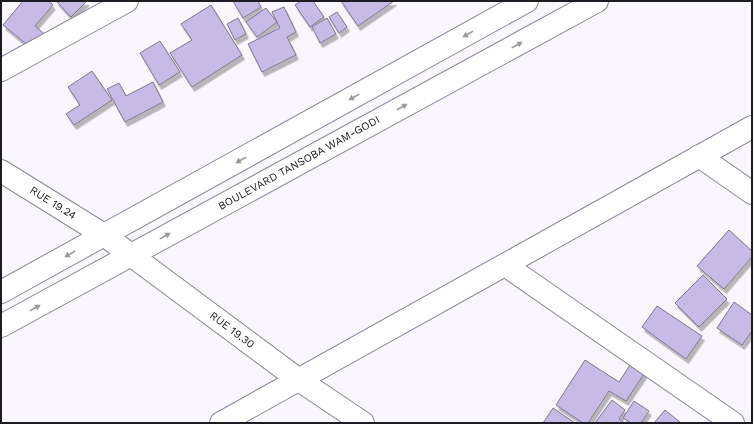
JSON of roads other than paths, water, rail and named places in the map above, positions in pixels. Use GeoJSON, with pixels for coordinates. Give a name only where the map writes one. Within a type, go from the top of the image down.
{"type":"FeatureCollection","features":[{"type":"Feature","properties":{"kind":"street"},"geometry":{"type":"LineString","coordinates":[[1,292],[527,1]]}},
{"type":"Feature","properties":{"kind":"street","name":"BOULEVARD TANSOBA WAM-GODI"},"geometry":{"type":"LineString","coordinates":[[1,326],[597,1]]}},
{"type":"Feature","properties":{"kind":"street"},"geometry":{"type":"LineString","coordinates":[[1,70],[124,2]]}},
{"type":"Feature","properties":{"kind":"street"},"geometry":{"type":"LineString","coordinates":[[221,423],[752,127]]}},
{"type":"Feature","properties":{"kind":"street"},"geometry":{"type":"LineString","coordinates":[[699,156],[752,193]]}},
{"type":"Feature","properties":{"kind":"street","name":"RUE 19.24"},"geometry":{"type":"LineString","coordinates":[[1,170],[104,236]]}},
{"type":"Feature","properties":{"kind":"street","name":"RUE 19.30"},"geometry":{"type":"LineString","coordinates":[[104,236],[299,380],[363,423]]}},
{"type":"Feature","properties":{"kind":"street"},"geometry":{"type":"LineString","coordinates":[[505,265],[733,423]]}}]}
